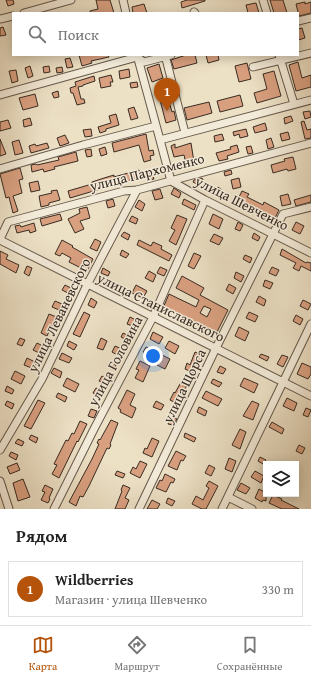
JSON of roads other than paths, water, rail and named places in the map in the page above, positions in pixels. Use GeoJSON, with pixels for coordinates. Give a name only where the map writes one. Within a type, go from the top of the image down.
{"type":"FeatureCollection","features":[{"type":"Feature","properties":{"kind":"street"},"geometry":{"type":"LineString","coordinates":[[28,12],[71,0]]}},
{"type":"Feature","properties":{"kind":"street"},"geometry":{"type":"LineString","coordinates":[[123,0],[126,12]]}},
{"type":"Feature","properties":{"kind":"street"},"geometry":{"type":"LineString","coordinates":[[263,0],[267,12]]}},
{"type":"Feature","properties":{"kind":"street"},"geometry":{"type":"LineString","coordinates":[[0,20],[12,16]]}},
{"type":"Feature","properties":{"kind":"street"},"geometry":{"type":"LineString","coordinates":[[299,21],[311,18]]}},
{"type":"Feature","properties":{"kind":"street"},"geometry":{"type":"LineString","coordinates":[[299,55],[311,53]]}},
{"type":"Feature","properties":{"kind":"street"},"geometry":{"type":"LineString","coordinates":[[137,56],[144,62],[167,56],[185,133]]}},
{"type":"Feature","properties":{"kind":"street"},"geometry":{"type":"LineString","coordinates":[[0,94],[137,56]]}},
{"type":"Feature","properties":{"kind":"street"},"geometry":{"type":"LineString","coordinates":[[137,56],[171,181]]}},
{"type":"Feature","properties":{"kind":"street"},"geometry":{"type":"LineString","coordinates":[[253,67],[280,58],[292,56]]}},
{"type":"Feature","properties":{"kind":"street"},"geometry":{"type":"LineString","coordinates":[[280,58],[294,104]]}},
{"type":"Feature","properties":{"kind":"street"},"geometry":{"type":"LineString","coordinates":[[160,140],[311,100]]}},
{"type":"Feature","properties":{"kind":"street"},"geometry":{"type":"LineString","coordinates":[[0,169],[156,126]]}},
{"type":"Feature","properties":{"kind":"street","name":"улица Пархоменко"},"geometry":{"type":"LineString","coordinates":[[0,240],[8,222],[124,191],[137,190],[311,143]]}},
{"type":"Feature","properties":{"kind":"street","name":"улица Шевченко"},"geometry":{"type":"LineString","coordinates":[[171,181],[205,200],[311,253]]}},
{"type":"Feature","properties":{"kind":"street","name":"улица Леваневского"},"geometry":{"type":"LineString","coordinates":[[0,450],[42,379],[87,285],[137,190]]}},
{"type":"Feature","properties":{"kind":"street","name":"улица Головина"},"geometry":{"type":"LineString","coordinates":[[54,509],[94,428],[153,317],[205,200]]}},
{"type":"Feature","properties":{"kind":"street","name":"улица Щорса"},"geometry":{"type":"LineString","coordinates":[[139,509],[216,348],[283,214],[311,207]]}},
{"type":"Feature","properties":{"kind":"street","name":"улица Станиславского"},"geometry":{"type":"LineString","coordinates":[[0,240],[87,285],[311,396]]}},
{"type":"Feature","properties":{"kind":"street"},"geometry":{"type":"LineString","coordinates":[[222,509],[311,324]]}},
{"type":"Feature","properties":{"kind":"street"},"geometry":{"type":"LineString","coordinates":[[0,481],[9,509]]}},
{"type":"Feature","properties":{"kind":"street"},"geometry":{"type":"LineString","coordinates":[[228,497],[252,509]]}},
{"type":"Feature","properties":{"kind":"place","name":"Wildberries"},"geometry":{"type":"Point","coordinates":[167,111]}}]}
